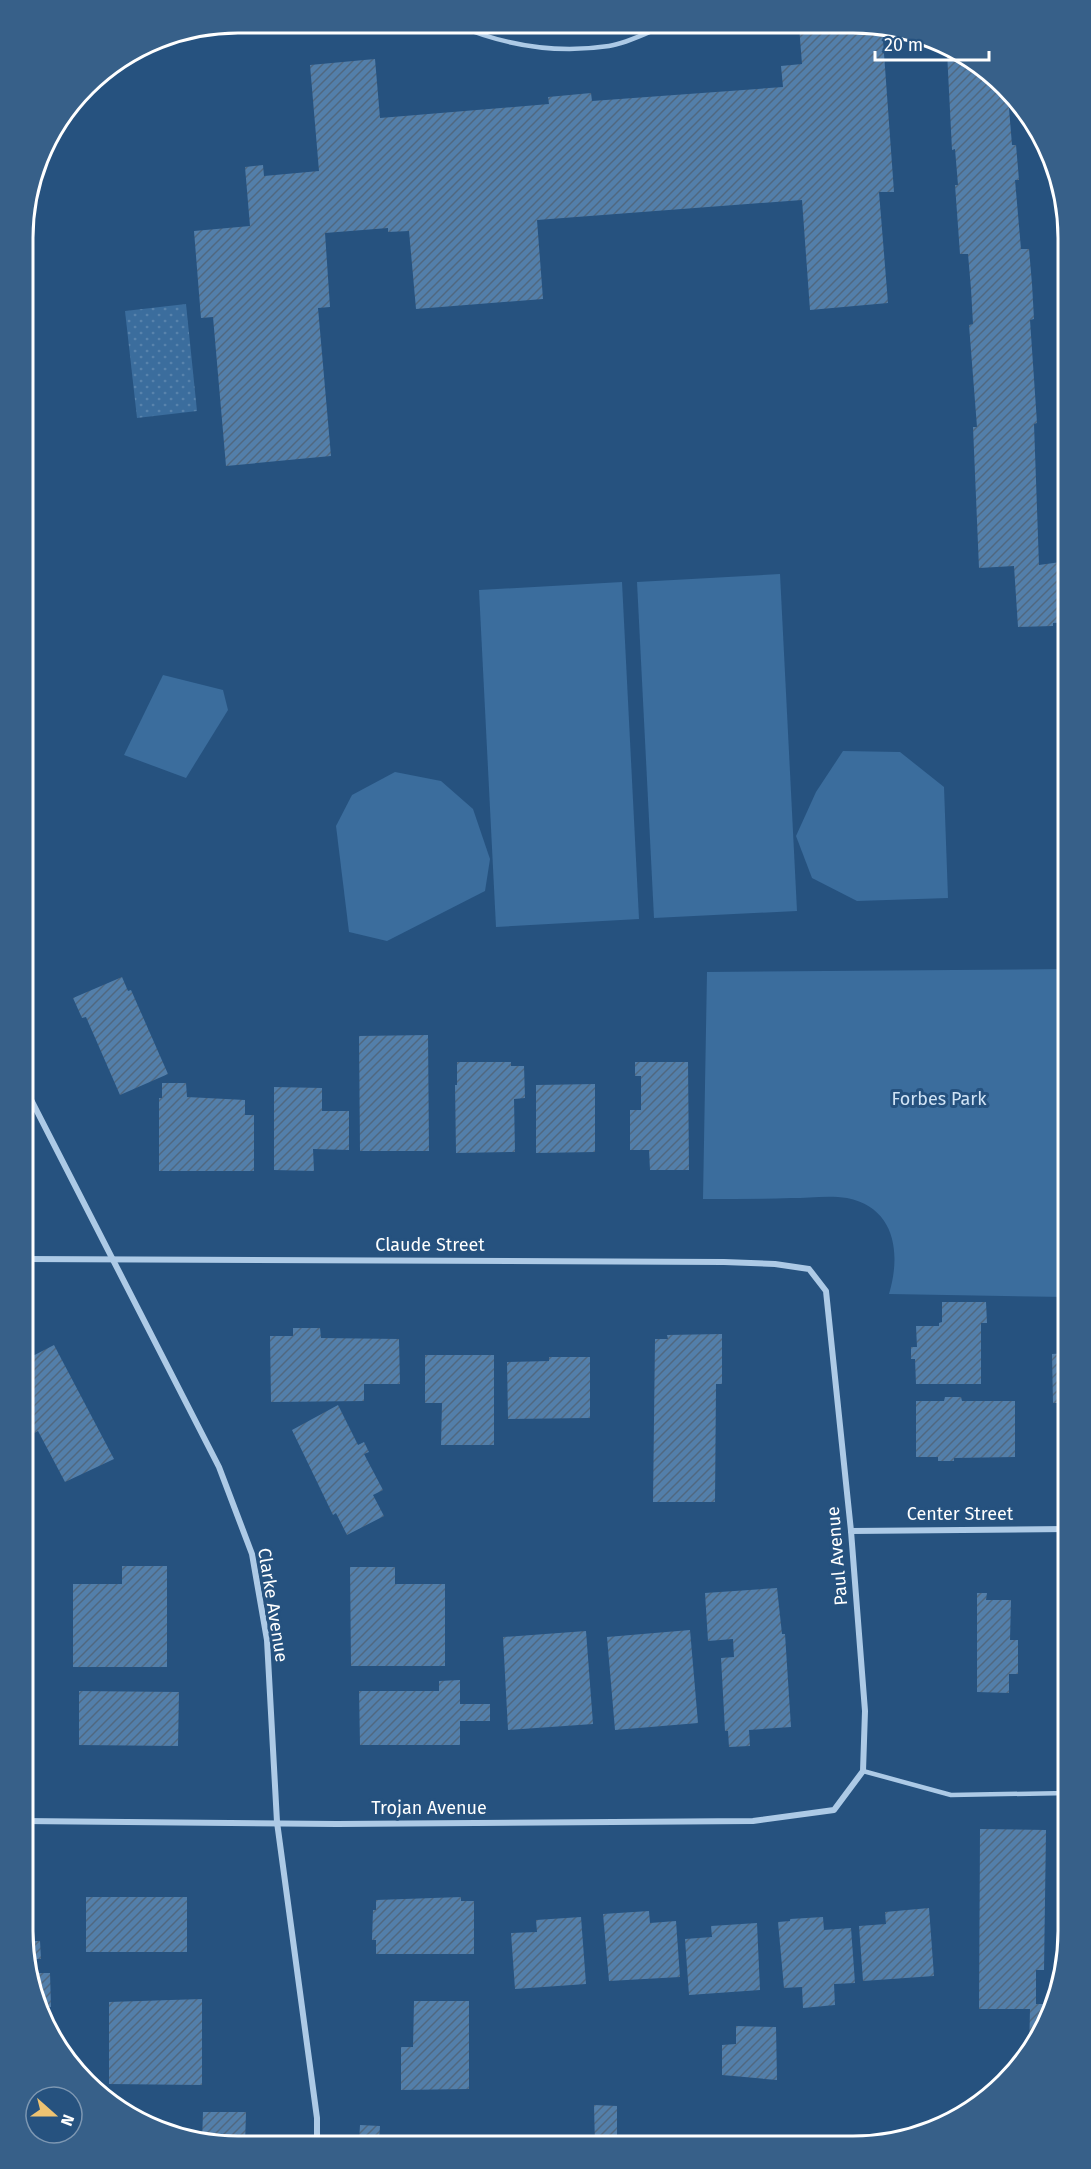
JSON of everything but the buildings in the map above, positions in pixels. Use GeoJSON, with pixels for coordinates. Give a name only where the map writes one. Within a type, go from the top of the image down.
{"type":"FeatureCollection","features":[{"type":"Feature","properties":{"kind":"street","name":"Clarke Avenue"},"geometry":{"type":"LineString","coordinates":[[33,1104],[219,1467],[252,1554],[267,1640],[277,1822],[317,2118],[317,2136]]}},
{"type":"Feature","properties":{"kind":"street","name":"Claude Street"},"geometry":{"type":"LineString","coordinates":[[33,1259],[775,1264],[809,1269],[826,1291]]}},
{"type":"Feature","properties":{"kind":"street","name":"Paul Avenue"},"geometry":{"type":"LineString","coordinates":[[826,1291],[851,1530],[866,1711],[863,1771]]}},
{"type":"Feature","properties":{"kind":"street","name":"Center Street"},"geometry":{"type":"LineString","coordinates":[[851,1530],[1058,1529]]}},
{"type":"Feature","properties":{"kind":"street","name":"Trojan Avenue"},"geometry":{"type":"LineString","coordinates":[[33,1821],[753,1821],[834,1810],[863,1771]]}},
{"type":"Feature","properties":{"kind":"lane"},"geometry":{"type":"LineString","coordinates":[[476,33],[490,39],[555,50],[611,46],[645,33]]}},
{"type":"Feature","properties":{"kind":"lane"},"geometry":{"type":"LineString","coordinates":[[863,1771],[951,1795],[1058,1793]]}},
{"type":"Feature","properties":{"kind":"green space"},"geometry":{"type":"Polygon","coordinates":[[[186,304],[197,411],[137,418],[125,311],[186,304]]]}},
{"type":"Feature","properties":{"kind":"green space"},"geometry":{"type":"Polygon","coordinates":[[[780,574],[797,911],[654,918],[637,582],[780,574]]]}},
{"type":"Feature","properties":{"kind":"green space"},"geometry":{"type":"Polygon","coordinates":[[[622,582],[639,919],[496,927],[479,590],[622,582]]]}},
{"type":"Feature","properties":{"kind":"green space"},"geometry":{"type":"Polygon","coordinates":[[[163,675],[223,690],[228,710],[186,778],[124,755],[163,675]]]}},
{"type":"Feature","properties":{"kind":"green space"},"geometry":{"type":"Polygon","coordinates":[[[843,751],[900,752],[944,787],[948,898],[857,901],[812,878],[796,836],[816,792],[843,751]]]}},
{"type":"Feature","properties":{"kind":"green space"},"geometry":{"type":"Polygon","coordinates":[[[395,772],[441,781],[473,809],[490,859],[485,891],[387,941],[349,932],[336,826],[352,795],[395,772]]]}},
{"type":"Feature","properties":{"kind":"green space","name":"Forbes Park"},"geometry":{"type":"Polygon","coordinates":[[[1058,969],[1058,1297],[889,1294],[894,1264],[891,1235],[885,1222],[863,1203],[833,1197],[703,1199],[707,972],[1058,969]]]}}]}
